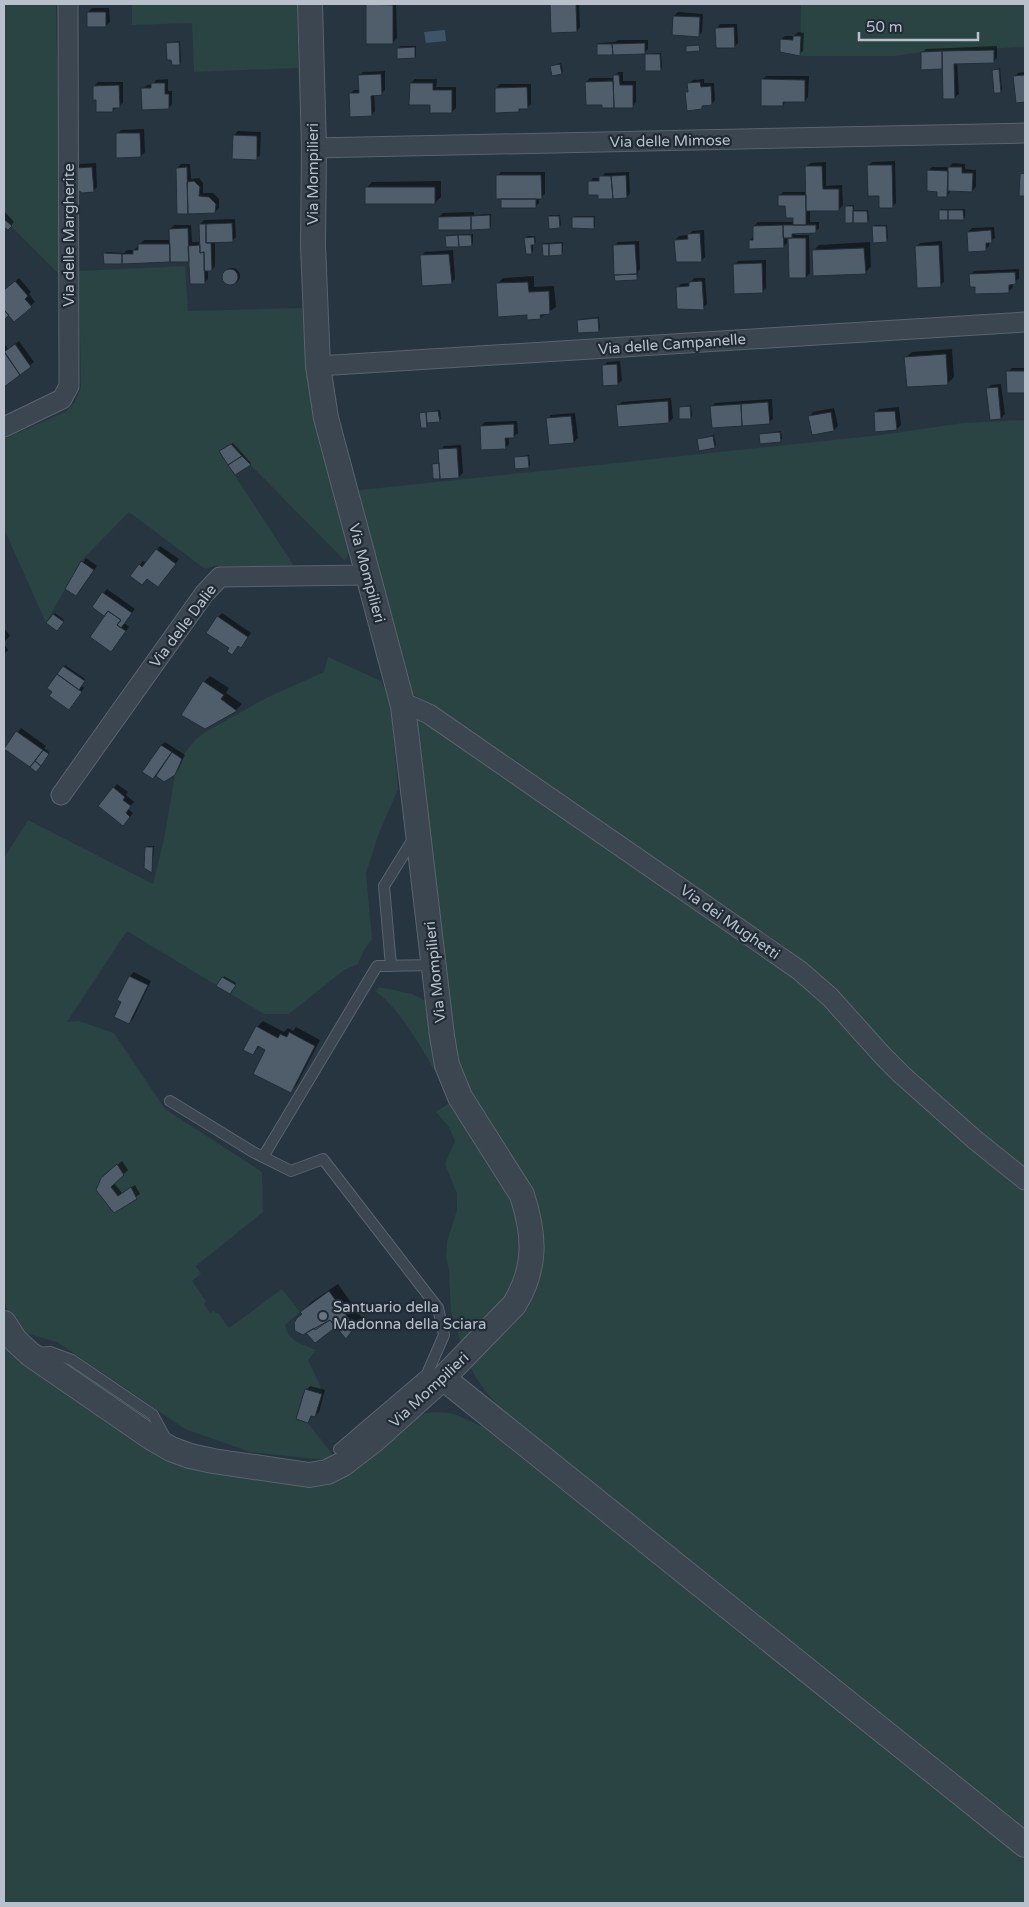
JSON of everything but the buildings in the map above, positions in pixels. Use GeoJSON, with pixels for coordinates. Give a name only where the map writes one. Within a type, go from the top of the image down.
{"type":"FeatureCollection","features":[{"type":"Feature","properties":{"kind":"street","name":"Via delle Margherite"},"geometry":{"type":"LineString","coordinates":[[4,427],[62,399],[69,386],[68,4]]}},
{"type":"Feature","properties":{"kind":"street","name":"Via Mompilieri"},"geometry":{"type":"LineString","coordinates":[[4,1323],[15,1340],[30,1354],[152,1438],[171,1448],[190,1456],[213,1461],[309,1475],[327,1472],[343,1464],[374,1440],[443,1378],[514,1305],[529,1276],[532,1246],[527,1212],[522,1195],[460,1097],[447,1065],[403,706],[326,418],[318,366],[313,246],[314,148],[310,4]]}},
{"type":"Feature","properties":{"kind":"street","name":"Via delle Mimose"},"geometry":{"type":"LineString","coordinates":[[314,148],[1025,133]]}},
{"type":"Feature","properties":{"kind":"street","name":"Via delle Campanelle"},"geometry":{"type":"LineString","coordinates":[[318,366],[1025,322]]}},
{"type":"Feature","properties":{"kind":"street","name":"Via delle Dalie"},"geometry":{"type":"LineString","coordinates":[[61,795],[204,594],[220,577],[368,575]]}},
{"type":"Feature","properties":{"kind":"street","name":"Via dei Mughetti"},"geometry":{"type":"LineString","coordinates":[[403,706],[410,706],[429,714],[799,970],[830,997],[902,1075],[974,1139],[1025,1180]]}},
{"type":"Feature","properties":{"kind":"street"},"geometry":{"type":"LineString","coordinates":[[443,1378],[1025,1845]]}},
{"type":"Feature","properties":{"kind":"lane"},"geometry":{"type":"LineString","coordinates":[[391,966],[384,886],[418,831]]}},
{"type":"Feature","properties":{"kind":"lane"},"geometry":{"type":"LineString","coordinates":[[263,1157],[376,966],[434,965]]}},
{"type":"Feature","properties":{"kind":"lane"},"geometry":{"type":"LineString","coordinates":[[170,1101],[263,1157],[291,1171],[323,1159],[438,1308],[444,1335],[427,1374],[339,1448]]}},
{"type":"Feature","properties":{"kind":"green space"},"geometry":{"type":"Polygon","coordinates":[[[4,4],[56,4],[61,276],[4,219],[4,4]]]}},
{"type":"Feature","properties":{"kind":"green space"},"geometry":{"type":"Polygon","coordinates":[[[132,4],[297,4],[298,68],[194,72],[192,23],[132,25],[132,4]]]}},
{"type":"Feature","properties":{"kind":"green space"},"geometry":{"type":"Polygon","coordinates":[[[801,4],[1025,4],[1025,47],[921,52],[896,56],[800,56],[801,4]]]}},
{"type":"Feature","properties":{"kind":"green space"},"geometry":{"type":"Polygon","coordinates":[[[185,266],[188,311],[303,308],[307,374],[350,551],[345,561],[230,444],[219,451],[294,566],[215,566],[205,569],[129,512],[81,561],[46,623],[4,529],[4,439],[67,411],[76,400],[81,387],[79,271],[185,266]]]}},
{"type":"Feature","properties":{"kind":"green space"},"geometry":{"type":"Polygon","coordinates":[[[1025,420],[1025,1170],[896,1061],[837,993],[795,954],[403,687],[351,491],[881,435],[963,423],[1025,420]]]}},
{"type":"Feature","properties":{"kind":"green space"},"geometry":{"type":"Polygon","coordinates":[[[328,657],[381,681],[391,705],[398,789],[378,836],[366,873],[372,939],[364,950],[358,964],[344,970],[289,1014],[264,1014],[127,931],[67,1022],[79,1021],[114,1033],[165,1109],[262,1172],[263,1212],[196,1266],[201,1274],[192,1281],[206,1301],[204,1304],[210,1313],[213,1311],[219,1314],[229,1328],[282,1289],[300,1312],[285,1325],[292,1338],[316,1350],[308,1360],[320,1385],[322,1394],[305,1389],[296,1419],[308,1423],[336,1459],[315,1459],[250,1452],[185,1429],[57,1342],[29,1334],[18,1329],[13,1323],[4,1302],[4,858],[28,820],[153,884],[164,839],[175,775],[184,754],[195,740],[207,731],[268,697],[324,672],[328,657]]]}},
{"type":"Feature","properties":{"kind":"green space"},"geometry":{"type":"Polygon","coordinates":[[[415,718],[427,720],[797,978],[912,1091],[1025,1189],[1025,1830],[517,1424],[490,1397],[473,1373],[469,1364],[541,1253],[462,1085],[449,1030],[439,901],[415,718]]]}},
{"type":"Feature","properties":{"kind":"green space"},"geometry":{"type":"Polygon","coordinates":[[[379,987],[412,994],[430,1003],[446,1091],[405,1023],[385,999],[375,991],[379,987]]]}},
{"type":"Feature","properties":{"kind":"green space"},"geometry":{"type":"Polygon","coordinates":[[[452,1101],[511,1196],[524,1240],[514,1294],[463,1348],[451,1313],[449,1270],[446,1257],[447,1242],[457,1210],[457,1194],[445,1164],[455,1141],[449,1127],[436,1112],[452,1101]]]}},
{"type":"Feature","properties":{"kind":"green space"},"geometry":{"type":"Polygon","coordinates":[[[4,1337],[147,1443],[299,1480],[426,1413],[449,1413],[483,1427],[1025,1860],[1025,1903],[4,1903],[4,1337]]]}},
{"type":"Feature","properties":{"kind":"water"},"geometry":{"type":"Polygon","coordinates":[[[445,30],[446,41],[426,43],[424,32],[445,30]]]}},
{"type":"Feature","properties":{"kind":"place","name":"Santuario della Madonna della Sciara"},"geometry":{"type":"Point","coordinates":[323,1316]}}]}
